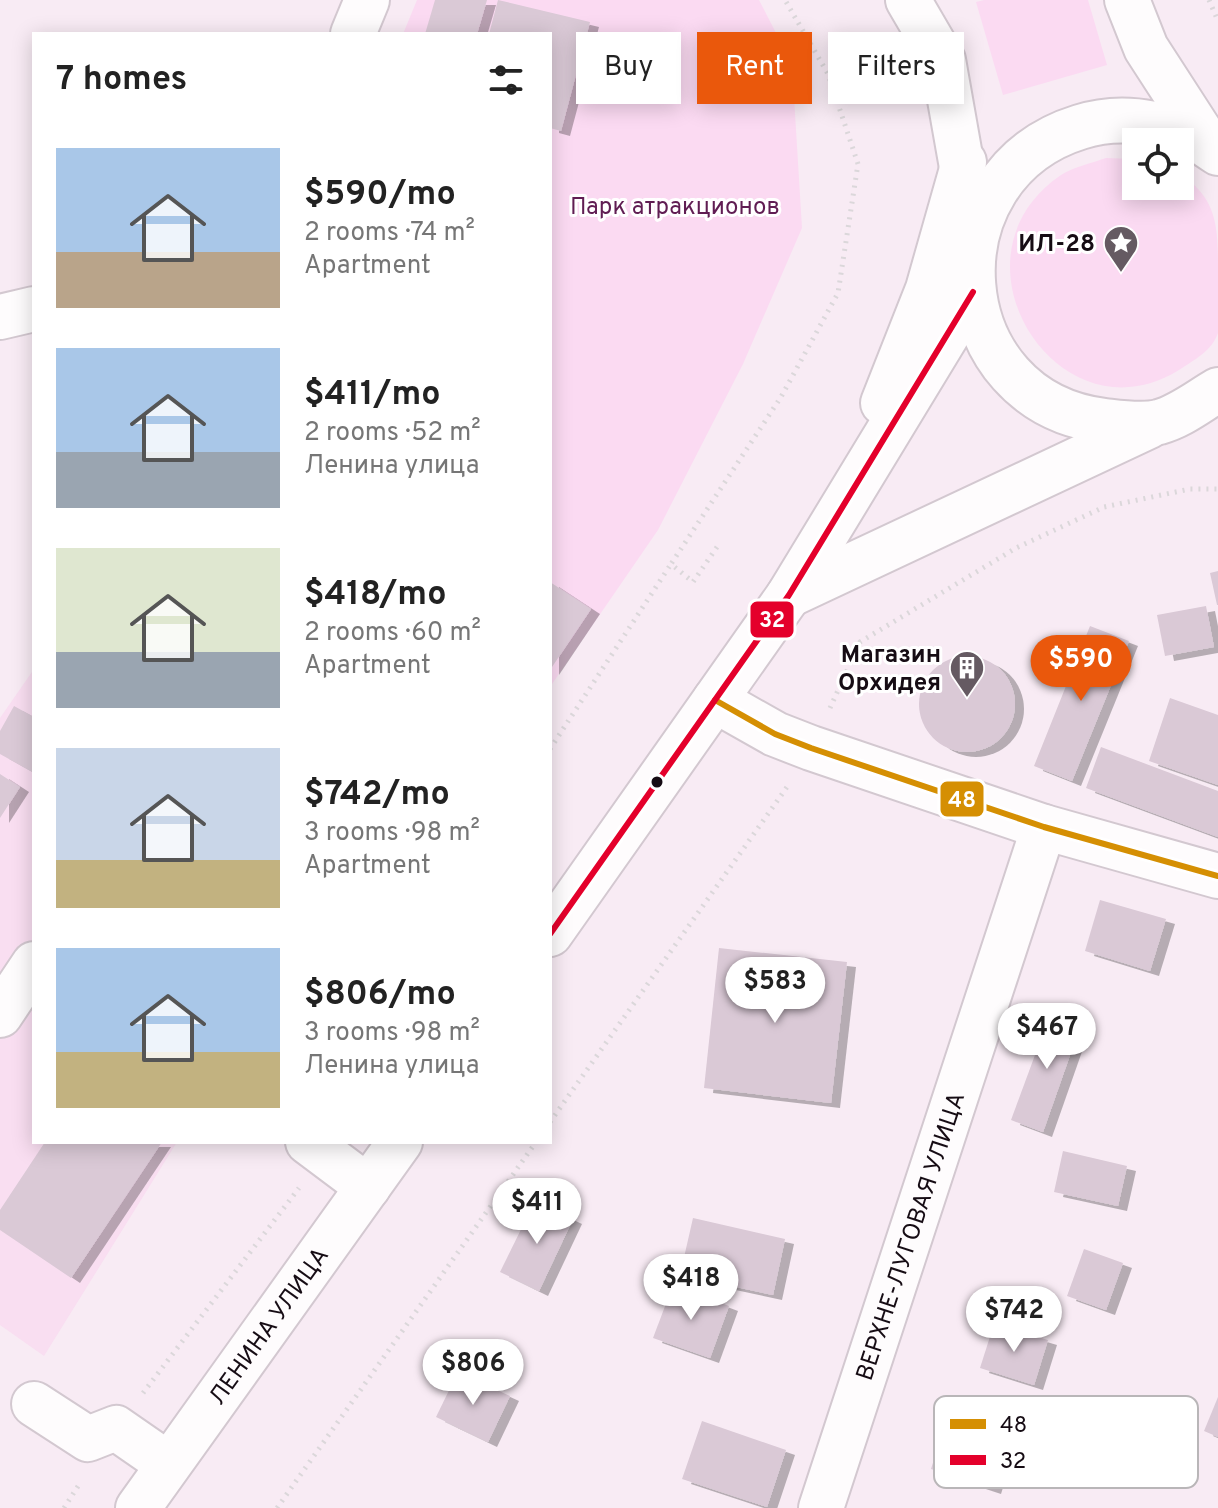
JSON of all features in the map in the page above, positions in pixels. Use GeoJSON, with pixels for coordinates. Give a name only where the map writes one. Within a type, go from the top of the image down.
{"type":"FeatureCollection","features":[{"type":"Feature","properties":{"kind":"main road"},"geometry":{"type":"LineString","coordinates":[[354,32],[367,0]]}},
{"type":"Feature","properties":{"kind":"main road"},"geometry":{"type":"LineString","coordinates":[[908,0],[927,32]]}},
{"type":"Feature","properties":{"kind":"main road"},"geometry":{"type":"LineString","coordinates":[[930,0],[937,32]]}},
{"type":"Feature","properties":{"kind":"main road"},"geometry":{"type":"LineString","coordinates":[[1127,0],[1146,48],[1214,150]]}},
{"type":"Feature","properties":{"kind":"main road"},"geometry":{"type":"LineString","coordinates":[[952,104],[964,162],[972,279],[989,343],[1004,366],[1051,406],[1085,419],[1184,416]]}},
{"type":"Feature","properties":{"kind":"main road"},"geometry":{"type":"LineString","coordinates":[[552,931],[789,595],[845,508],[972,279],[978,226],[994,189],[1033,148],[1061,132],[1094,122],[1139,120],[1184,132],[1214,150]]}},
{"type":"Feature","properties":{"kind":"main road"},"geometry":{"type":"LineString","coordinates":[[845,508],[928,289],[964,162]]}},
{"type":"Feature","properties":{"kind":"main road"},"geometry":{"type":"LineString","coordinates":[[0,317],[32,309]]}},
{"type":"Feature","properties":{"kind":"main road"},"geometry":{"type":"LineString","coordinates":[[789,595],[1184,416],[1218,390]]}},
{"type":"Feature","properties":{"kind":"main road"},"geometry":{"type":"LineString","coordinates":[[715,700],[775,734],[811,748],[1044,827],[1218,876]]}},
{"type":"Feature","properties":{"kind":"main road","name":"ВЕРХНЕ-ЛУГОВАЯ УЛИЦА"},"geometry":{"type":"LineString","coordinates":[[821,1508],[1044,827]]}},
{"type":"Feature","properties":{"kind":"main road"},"geometry":{"type":"LineString","coordinates":[[0,1015],[32,967]]}},
{"type":"Feature","properties":{"kind":"main road","name":"ЛЕНИНА УЛИЦА"},"geometry":{"type":"LineString","coordinates":[[138,1508],[399,1144]]}},
{"type":"Feature","properties":{"kind":"main road"},"geometry":{"type":"LineString","coordinates":[[317,1147],[368,1187]]}},
{"type":"Feature","properties":{"kind":"main road"},"geometry":{"type":"LineString","coordinates":[[34,1404],[88,1439],[116,1428],[168,1464]]}},
{"type":"Feature","properties":{"kind":"path"},"geometry":{"type":"LineString","coordinates":[[552,746],[781,397],[838,293],[858,164],[828,74],[785,0]]}},
{"type":"Feature","properties":{"kind":"path"},"geometry":{"type":"LineString","coordinates":[[1209,0],[1218,21]]}},
{"type":"Feature","properties":{"kind":"path"},"geometry":{"type":"LineString","coordinates":[[552,1119],[770,814],[811,748],[860,642],[1016,548],[1104,507],[1190,489],[1218,489]]}},
{"type":"Feature","properties":{"kind":"path"},"geometry":{"type":"LineString","coordinates":[[671,564],[693,582],[717,547]]}},
{"type":"Feature","properties":{"kind":"path"},"geometry":{"type":"LineString","coordinates":[[277,1508],[535,1144]]}},
{"type":"Feature","properties":{"kind":"path"},"geometry":{"type":"LineString","coordinates":[[64,1508],[116,1428],[317,1147]]}},
{"type":"Feature","properties":{"kind":"shaded area"},"geometry":{"type":"Polygon","coordinates":[[[32,672],[32,1144],[176,1144],[44,1356],[0,1325],[0,718],[32,672]]]}},
{"type":"Feature","properties":{"kind":"green space","name":"Парк атракционов"},"geometry":{"type":"Polygon","coordinates":[[[417,0],[759,0],[776,32],[697,32],[697,104],[794,104],[802,228],[743,364],[658,530],[552,684],[552,32],[404,32],[417,0]]]}},
{"type":"Feature","properties":{"kind":"green space"},"geometry":{"type":"Polygon","coordinates":[[[1088,0],[1107,65],[1003,95],[976,2],[1088,0]]]}},
{"type":"Feature","properties":{"kind":"green space"},"geometry":{"type":"Polygon","coordinates":[[[1106,158],[1122,159],[1122,200],[1194,200],[1194,185],[1209,204],[1213,216],[1218,256],[1218,333],[1202,354],[1179,370],[1134,387],[1093,383],[1057,363],[1029,332],[1013,293],[1011,251],[1026,210],[1061,175],[1106,158]]]}},
{"type":"Feature","properties":{"kind":"building"},"geometry":{"type":"Polygon","coordinates":[[[435,0],[487,0],[478,32],[426,32],[435,0]]]}},
{"type":"Feature","properties":{"kind":"building"},"geometry":{"type":"Polygon","coordinates":[[[498,0],[590,22],[587,32],[576,32],[576,75],[561,131],[552,129],[552,32],[490,32],[498,0]]]}},
{"type":"Feature","properties":{"kind":"building"},"geometry":{"type":"Polygon","coordinates":[[[1218,571],[1218,605],[1217,605],[1210,573],[1218,571]]]}},
{"type":"Feature","properties":{"kind":"building"},"geometry":{"type":"Polygon","coordinates":[[[552,583],[591,609],[552,667],[552,583]]]}},
{"type":"Feature","properties":{"kind":"building"},"geometry":{"type":"Polygon","coordinates":[[[1206,606],[1214,647],[1165,656],[1157,615],[1206,606]]]}},
{"type":"Feature","properties":{"kind":"building"},"geometry":{"type":"Polygon","coordinates":[[[1090,626],[1129,641],[1072,781],[1034,766],[1090,626]]]}},
{"type":"Feature","properties":{"kind":"building","name":"Магазин Орхидея"},"geometry":{"type":"Polygon","coordinates":[[[967,656],[985,659],[1001,670],[1012,686],[1015,704],[1012,722],[1001,738],[985,749],[967,752],[949,749],[933,738],[922,722],[919,704],[922,686],[933,670],[949,659],[967,656]]]}},
{"type":"Feature","properties":{"kind":"building"},"geometry":{"type":"Polygon","coordinates":[[[1170,698],[1218,715],[1218,785],[1149,761],[1170,698]]]}},
{"type":"Feature","properties":{"kind":"building"},"geometry":{"type":"Polygon","coordinates":[[[14,706],[32,716],[32,772],[0,754],[0,731],[14,706]]]}},
{"type":"Feature","properties":{"kind":"building"},"geometry":{"type":"Polygon","coordinates":[[[1101,747],[1218,791],[1218,837],[1086,788],[1101,747]]]}},
{"type":"Feature","properties":{"kind":"building"},"geometry":{"type":"Polygon","coordinates":[[[0,774],[20,787],[0,818],[0,774]]]}},
{"type":"Feature","properties":{"kind":"building"},"geometry":{"type":"Polygon","coordinates":[[[1100,900],[1166,919],[1150,971],[1085,951],[1100,900]]]}},
{"type":"Feature","properties":{"kind":"building"},"geometry":{"type":"Polygon","coordinates":[[[719,948],[847,962],[831,1103],[704,1088],[719,948]]]}},
{"type":"Feature","properties":{"kind":"building"},"geometry":{"type":"Polygon","coordinates":[[[1052,1009],[1082,1021],[1043,1132],[1011,1120],[1052,1009]]]}},
{"type":"Feature","properties":{"kind":"building"},"geometry":{"type":"Polygon","coordinates":[[[44,1144],[161,1144],[71,1278],[0,1230],[0,1210],[44,1144]]]}},
{"type":"Feature","properties":{"kind":"building"},"geometry":{"type":"Polygon","coordinates":[[[1063,1151],[1127,1166],[1118,1206],[1054,1192],[1063,1151]]]}},
{"type":"Feature","properties":{"kind":"building"},"geometry":{"type":"Polygon","coordinates":[[[535,1201],[573,1219],[539,1291],[500,1272],[535,1201]]]}},
{"type":"Feature","properties":{"kind":"building"},"geometry":{"type":"Polygon","coordinates":[[[693,1218],[785,1239],[773,1295],[680,1275],[693,1218]]]}},
{"type":"Feature","properties":{"kind":"building"},"geometry":{"type":"Polygon","coordinates":[[[1084,1249],[1123,1263],[1106,1310],[1067,1296],[1084,1249]]]}},
{"type":"Feature","properties":{"kind":"building"},"geometry":{"type":"Polygon","coordinates":[[[673,1285],[729,1306],[710,1358],[653,1338],[673,1285]]]}},
{"type":"Feature","properties":{"kind":"building"},"geometry":{"type":"Polygon","coordinates":[[[994,1324],[1048,1340],[1034,1385],[980,1368],[994,1324]]]}},
{"type":"Feature","properties":{"kind":"building"},"geometry":{"type":"Polygon","coordinates":[[[458,1372],[510,1396],[488,1442],[436,1417],[458,1372]]]}},
{"type":"Feature","properties":{"kind":"building"},"geometry":{"type":"Polygon","coordinates":[[[1218,1397],[1218,1437],[1204,1431],[1218,1397]]]}},
{"type":"Feature","properties":{"kind":"building"},"geometry":{"type":"Polygon","coordinates":[[[702,1421],[786,1450],[767,1507],[682,1479],[702,1421]]]}},
{"type":"Feature","properties":{"kind":"transit line","name":"32"},"geometry":{"type":"LineString","coordinates":[[552,931],[789,595],[973,292]]}},
{"type":"Feature","properties":{"kind":"transit line","name":"48"},"geometry":{"type":"LineString","coordinates":[[715,700],[775,734],[811,748],[1044,827],[1218,876]]}},
{"type":"Feature","properties":{"kind":"place","name":"ИЛ-28"},"geometry":{"type":"Point","coordinates":[1121,274]}},
{"type":"Feature","properties":{"kind":"place","name":"Магазин Орхидея"},"geometry":{"type":"Point","coordinates":[967,699]}}]}
